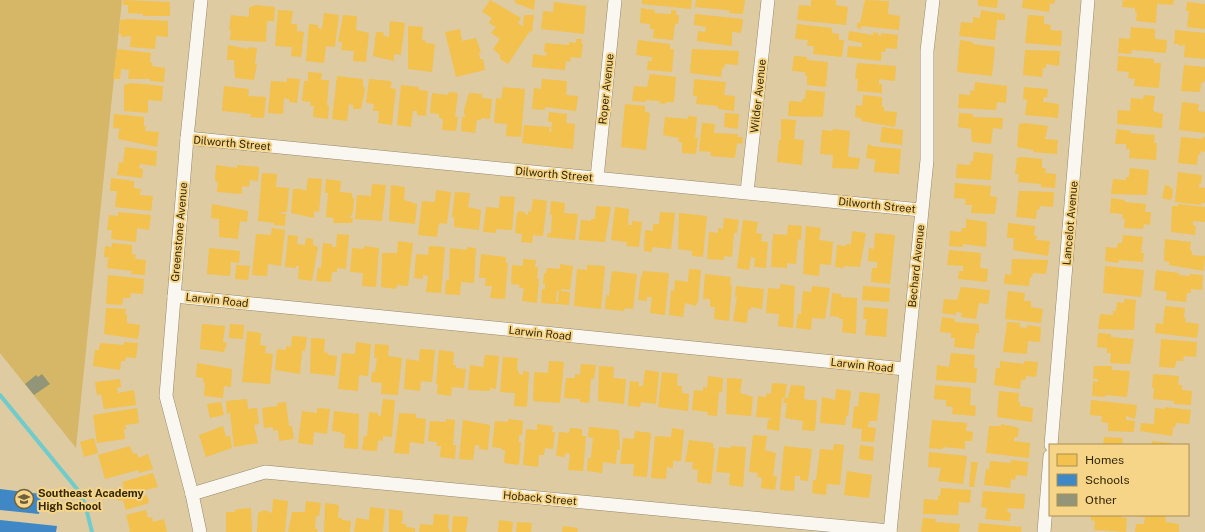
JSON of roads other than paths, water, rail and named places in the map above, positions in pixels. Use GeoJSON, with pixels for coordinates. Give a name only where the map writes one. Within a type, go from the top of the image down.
{"type":"FeatureCollection","features":[{"type":"Feature","properties":{"kind":"street","name":"Greenstone Avenue"},"geometry":{"type":"LineString","coordinates":[[200,532],[192,494],[166,396],[187,138],[201,0]]}},
{"type":"Feature","properties":{"kind":"street","name":"Roper Avenue"},"geometry":{"type":"LineString","coordinates":[[597,178],[615,0]]}},
{"type":"Feature","properties":{"kind":"street","name":"Wilder Avenue"},"geometry":{"type":"LineString","coordinates":[[747,192],[768,0]]}},
{"type":"Feature","properties":{"kind":"street","name":"Bechard Avenue"},"geometry":{"type":"LineString","coordinates":[[890,532],[927,160],[927,51],[932,0]]}},
{"type":"Feature","properties":{"kind":"street","name":"Lancelot Avenue"},"geometry":{"type":"LineString","coordinates":[[1051,444],[1088,0]]}},
{"type":"Feature","properties":{"kind":"street","name":"Dilworth Street"},"geometry":{"type":"LineString","coordinates":[[187,138],[922,210]]}},
{"type":"Feature","properties":{"kind":"street","name":"Larwin Road"},"geometry":{"type":"LineString","coordinates":[[174,296],[906,369]]}},
{"type":"Feature","properties":{"kind":"street"},"geometry":{"type":"LineString","coordinates":[[1044,532],[1049,469]]}},
{"type":"Feature","properties":{"kind":"street","name":"Hoback Street"},"geometry":{"type":"LineString","coordinates":[[192,494],[265,472],[890,532]]}},
{"type":"Feature","properties":{"kind":"waterway"},"geometry":{"type":"LineString","coordinates":[[0,395],[77,489],[85,504],[92,532]]}},
{"type":"Feature","properties":{"kind":"place","name":"Southeast Academy High School"},"geometry":{"type":"Point","coordinates":[24,499]}}]}
